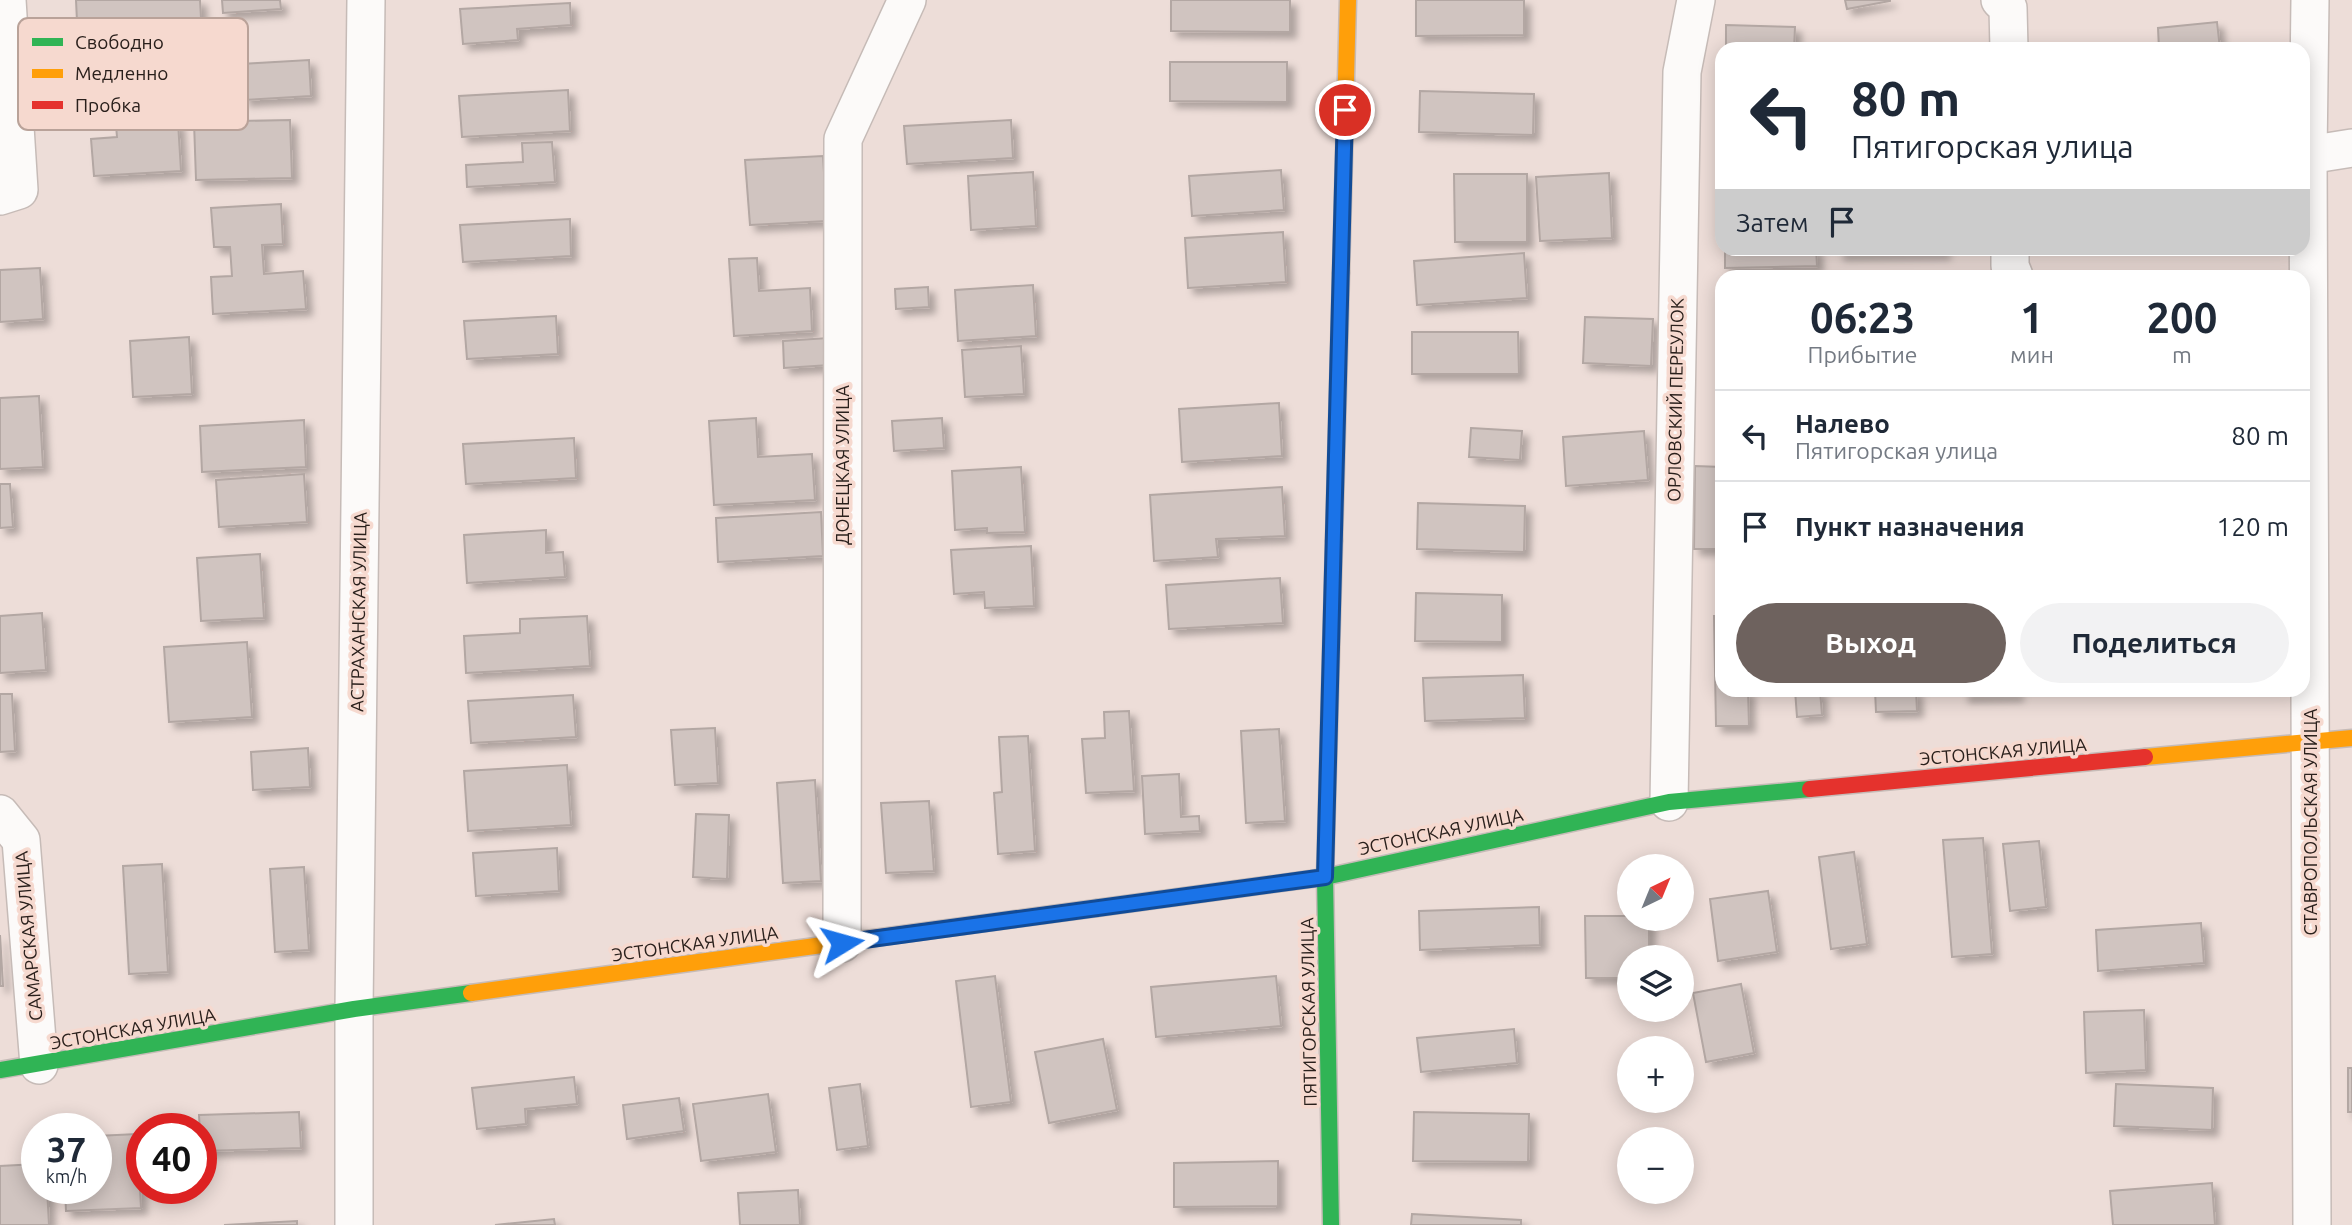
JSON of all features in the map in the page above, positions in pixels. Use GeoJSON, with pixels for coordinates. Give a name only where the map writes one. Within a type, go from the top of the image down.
{"type":"FeatureCollection","features":[{"type":"Feature","properties":{"kind":"street"},"geometry":{"type":"LineString","coordinates":[[0,196],[19,190],[7,0]]}},
{"type":"Feature","properties":{"kind":"street","name":"АСТРАХАНСКАЯ УЛИЦА"},"geometry":{"type":"LineString","coordinates":[[354,1225],[354,1009],[366,0]]}},
{"type":"Feature","properties":{"kind":"street","name":"ДОНЕЦКАЯ УЛИЦА"},"geometry":{"type":"LineString","coordinates":[[842,943],[843,139],[907,0]]}},
{"type":"Feature","properties":{"kind":"street","name":"ПЯТИГОРСКАЯ УЛИЦА"},"geometry":{"type":"LineString","coordinates":[[1331,1225],[1325,877],[1348,0]]}},
{"type":"Feature","properties":{"kind":"street","name":"ОРЛОВСКИЙ ПЕРЕУЛОК"},"geometry":{"type":"LineString","coordinates":[[1668,802],[1682,72],[1696,0]]}},
{"type":"Feature","properties":{"kind":"street"},"geometry":{"type":"LineString","coordinates":[[2000,0],[2008,8],[2009,42]]}},
{"type":"Feature","properties":{"kind":"street","name":"СТАВРОПОЛЬСКАЯ УЛИЦА"},"geometry":{"type":"LineString","coordinates":[[2310,52],[2311,0]]}},
{"type":"Feature","properties":{"kind":"street"},"geometry":{"type":"LineString","coordinates":[[2310,155],[2352,148]]}},
{"type":"Feature","properties":{"kind":"street","name":"СТАВРОПОЛЬСКАЯ УЛИЦА"},"geometry":{"type":"LineString","coordinates":[[2310,697],[2312,1225]]}},
{"type":"Feature","properties":{"kind":"street","name":"ЭСТОНСКАЯ УЛИЦА"},"geometry":{"type":"LineString","coordinates":[[0,1070],[354,1009],[1325,877],[1668,802],[2352,738]]}},
{"type":"Feature","properties":{"kind":"street","name":"САМАРСКАЯ УЛИЦА"},"geometry":{"type":"LineString","coordinates":[[0,814],[21,840],[39,1065]]}},
{"type":"Feature","properties":{"kind":"building"},"geometry":{"type":"Polygon","coordinates":[[[76,0],[200,0],[201,18],[77,18],[76,0]]]}},
{"type":"Feature","properties":{"kind":"building"},"geometry":{"type":"Polygon","coordinates":[[[222,0],[280,0],[281,9],[223,13],[222,0]]]}},
{"type":"Feature","properties":{"kind":"building"},"geometry":{"type":"Polygon","coordinates":[[[1171,0],[1290,0],[1290,32],[1171,31],[1171,0]]]}},
{"type":"Feature","properties":{"kind":"building"},"geometry":{"type":"Polygon","coordinates":[[[1416,0],[1524,0],[1524,35],[1416,36],[1416,0]]]}},
{"type":"Feature","properties":{"kind":"building"},"geometry":{"type":"Polygon","coordinates":[[[1845,0],[1890,0],[1890,1],[1847,9],[1845,0]]]}},
{"type":"Feature","properties":{"kind":"building"},"geometry":{"type":"Polygon","coordinates":[[[570,3],[571,25],[517,29],[518,40],[463,44],[460,9],[570,3]]]}},
{"type":"Feature","properties":{"kind":"building"},"geometry":{"type":"Polygon","coordinates":[[[2217,22],[2219,42],[2159,42],[2158,28],[2217,22]]]}},
{"type":"Feature","properties":{"kind":"building"},"geometry":{"type":"Polygon","coordinates":[[[1726,25],[1795,27],[1794,42],[1726,42],[1726,25]]]}},
{"type":"Feature","properties":{"kind":"building"},"geometry":{"type":"Polygon","coordinates":[[[309,60],[311,96],[248,100],[248,64],[309,60]]]}},
{"type":"Feature","properties":{"kind":"building"},"geometry":{"type":"Polygon","coordinates":[[[1170,62],[1287,62],[1287,102],[1170,101],[1170,62]]]}},
{"type":"Feature","properties":{"kind":"building"},"geometry":{"type":"Polygon","coordinates":[[[568,90],[570,131],[462,137],[459,96],[568,90]]]}},
{"type":"Feature","properties":{"kind":"building"},"geometry":{"type":"Polygon","coordinates":[[[1420,91],[1534,94],[1533,135],[1419,132],[1420,91]]]}},
{"type":"Feature","properties":{"kind":"building"},"geometry":{"type":"Polygon","coordinates":[[[290,120],[292,178],[196,180],[194,130],[248,130],[248,121],[290,120]]]}},
{"type":"Feature","properties":{"kind":"building"},"geometry":{"type":"Polygon","coordinates":[[[1011,120],[1013,158],[907,164],[904,126],[1011,120]]]}},
{"type":"Feature","properties":{"kind":"building"},"geometry":{"type":"Polygon","coordinates":[[[116,130],[178,130],[181,171],[94,176],[91,139],[117,137],[116,130]]]}},
{"type":"Feature","properties":{"kind":"building"},"geometry":{"type":"Polygon","coordinates":[[[552,142],[555,182],[467,187],[466,165],[523,162],[522,143],[552,142]]]}},
{"type":"Feature","properties":{"kind":"building"},"geometry":{"type":"Polygon","coordinates":[[[823,156],[827,221],[750,225],[745,160],[823,156]]]}},
{"type":"Feature","properties":{"kind":"building"},"geometry":{"type":"Polygon","coordinates":[[[1281,170],[1284,210],[1192,216],[1189,176],[1281,170]]]}},
{"type":"Feature","properties":{"kind":"building"},"geometry":{"type":"Polygon","coordinates":[[[1033,172],[1036,226],[971,230],[968,176],[1033,172]]]}},
{"type":"Feature","properties":{"kind":"building"},"geometry":{"type":"Polygon","coordinates":[[[1609,173],[1612,238],[1540,241],[1536,177],[1609,173]]]}},
{"type":"Feature","properties":{"kind":"building"},"geometry":{"type":"Polygon","coordinates":[[[1454,174],[1527,174],[1527,242],[1455,242],[1454,174]]]}},
{"type":"Feature","properties":{"kind":"building"},"geometry":{"type":"Polygon","coordinates":[[[281,204],[283,244],[262,245],[264,274],[303,271],[306,309],[213,314],[211,277],[232,276],[230,247],[214,247],[211,208],[281,204]]]}},
{"type":"Feature","properties":{"kind":"building"},"geometry":{"type":"Polygon","coordinates":[[[570,219],[571,256],[463,262],[460,225],[570,219]]]}},
{"type":"Feature","properties":{"kind":"building"},"geometry":{"type":"Polygon","coordinates":[[[1283,232],[1286,282],[1188,288],[1185,238],[1283,232]]]}},
{"type":"Feature","properties":{"kind":"building"},"geometry":{"type":"Polygon","coordinates":[[[1524,253],[1527,298],[1417,305],[1414,261],[1524,253]]]}},
{"type":"Feature","properties":{"kind":"building"},"geometry":{"type":"Polygon","coordinates":[[[1725,256],[1816,256],[1817,266],[1725,268],[1725,256]]]}},
{"type":"Feature","properties":{"kind":"building"},"geometry":{"type":"Polygon","coordinates":[[[757,258],[759,291],[810,288],[812,331],[734,336],[729,259],[757,258]]]}},
{"type":"Feature","properties":{"kind":"building"},"geometry":{"type":"Polygon","coordinates":[[[40,268],[43,319],[0,322],[0,270],[40,268]]]}},
{"type":"Feature","properties":{"kind":"building"},"geometry":{"type":"Polygon","coordinates":[[[1033,285],[1036,336],[958,341],[955,290],[1033,285]]]}},
{"type":"Feature","properties":{"kind":"building"},"geometry":{"type":"Polygon","coordinates":[[[928,287],[929,307],[896,309],[895,289],[928,287]]]}},
{"type":"Feature","properties":{"kind":"building"},"geometry":{"type":"Polygon","coordinates":[[[556,316],[558,354],[467,359],[464,321],[556,316]]]}},
{"type":"Feature","properties":{"kind":"building"},"geometry":{"type":"Polygon","coordinates":[[[1585,317],[1653,319],[1651,366],[1583,363],[1585,317]]]}},
{"type":"Feature","properties":{"kind":"building"},"geometry":{"type":"Polygon","coordinates":[[[1412,332],[1518,332],[1519,374],[1412,374],[1412,332]]]}},
{"type":"Feature","properties":{"kind":"building"},"geometry":{"type":"Polygon","coordinates":[[[189,337],[192,394],[133,397],[130,341],[189,337]]]}},
{"type":"Feature","properties":{"kind":"building"},"geometry":{"type":"Polygon","coordinates":[[[828,338],[830,365],[784,368],[783,341],[828,338]]]}},
{"type":"Feature","properties":{"kind":"building"},"geometry":{"type":"Polygon","coordinates":[[[1021,346],[1024,394],[965,397],[962,350],[1021,346]]]}},
{"type":"Feature","properties":{"kind":"building"},"geometry":{"type":"Polygon","coordinates":[[[39,396],[43,467],[0,469],[0,398],[39,396]]]}},
{"type":"Feature","properties":{"kind":"building"},"geometry":{"type":"Polygon","coordinates":[[[1279,403],[1282,456],[1182,462],[1179,409],[1279,403]]]}},
{"type":"Feature","properties":{"kind":"building"},"geometry":{"type":"Polygon","coordinates":[[[756,418],[758,457],[812,454],[815,500],[714,505],[709,421],[756,418]]]}},
{"type":"Feature","properties":{"kind":"building"},"geometry":{"type":"Polygon","coordinates":[[[942,418],[944,448],[894,451],[892,421],[942,418]]]}},
{"type":"Feature","properties":{"kind":"building"},"geometry":{"type":"Polygon","coordinates":[[[304,420],[306,467],[202,472],[200,426],[304,420]]]}},
{"type":"Feature","properties":{"kind":"building"},"geometry":{"type":"Polygon","coordinates":[[[1471,428],[1522,431],[1520,460],[1469,457],[1471,428]]]}},
{"type":"Feature","properties":{"kind":"building"},"geometry":{"type":"Polygon","coordinates":[[[1644,431],[1648,480],[1566,486],[1563,437],[1644,431]]]}},
{"type":"Feature","properties":{"kind":"building"},"geometry":{"type":"Polygon","coordinates":[[[574,438],[576,478],[466,484],[463,444],[574,438]]]}},
{"type":"Feature","properties":{"kind":"building"},"geometry":{"type":"Polygon","coordinates":[[[1695,466],[1715,467],[1715,549],[1694,549],[1695,466]]]}},
{"type":"Feature","properties":{"kind":"building"},"geometry":{"type":"Polygon","coordinates":[[[1021,467],[1025,532],[987,533],[987,528],[955,530],[952,471],[1021,467]]]}},
{"type":"Feature","properties":{"kind":"building"},"geometry":{"type":"Polygon","coordinates":[[[304,474],[307,522],[219,527],[216,480],[304,474]]]}},
{"type":"Feature","properties":{"kind":"building"},"geometry":{"type":"Polygon","coordinates":[[[0,484],[10,484],[13,527],[0,528],[0,484]]]}},
{"type":"Feature","properties":{"kind":"building"},"geometry":{"type":"Polygon","coordinates":[[[1282,487],[1285,536],[1216,539],[1218,557],[1154,561],[1150,495],[1282,487]]]}},
{"type":"Feature","properties":{"kind":"building"},"geometry":{"type":"Polygon","coordinates":[[[1418,503],[1525,506],[1524,552],[1417,549],[1418,503]]]}},
{"type":"Feature","properties":{"kind":"building"},"geometry":{"type":"Polygon","coordinates":[[[821,512],[823,556],[718,562],[716,518],[821,512]]]}},
{"type":"Feature","properties":{"kind":"building"},"geometry":{"type":"Polygon","coordinates":[[[546,530],[546,553],[563,552],[565,577],[467,583],[464,535],[546,530]]]}},
{"type":"Feature","properties":{"kind":"building"},"geometry":{"type":"Polygon","coordinates":[[[1031,546],[1034,606],[985,608],[984,592],[954,594],[951,550],[1031,546]]]}},
{"type":"Feature","properties":{"kind":"building"},"geometry":{"type":"Polygon","coordinates":[[[260,554],[264,618],[201,621],[197,558],[260,554]]]}},
{"type":"Feature","properties":{"kind":"building"},"geometry":{"type":"Polygon","coordinates":[[[1280,578],[1283,623],[1169,629],[1166,585],[1280,578]]]}},
{"type":"Feature","properties":{"kind":"building"},"geometry":{"type":"Polygon","coordinates":[[[1416,593],[1502,595],[1502,642],[1415,641],[1416,593]]]}},
{"type":"Feature","properties":{"kind":"building"},"geometry":{"type":"Polygon","coordinates":[[[42,613],[46,670],[0,673],[0,616],[42,613]]]}},
{"type":"Feature","properties":{"kind":"building"},"geometry":{"type":"Polygon","coordinates":[[[587,616],[590,666],[466,673],[464,636],[520,633],[520,619],[587,616]]]}},
{"type":"Feature","properties":{"kind":"building"},"geometry":{"type":"Polygon","coordinates":[[[247,642],[252,717],[169,722],[164,647],[247,642]]]}},
{"type":"Feature","properties":{"kind":"building"},"geometry":{"type":"Polygon","coordinates":[[[1523,675],[1525,718],[1425,721],[1423,678],[1523,675]]]}},
{"type":"Feature","properties":{"kind":"building"},"geometry":{"type":"Polygon","coordinates":[[[0,694],[12,694],[15,751],[0,752],[0,694]]]}},
{"type":"Feature","properties":{"kind":"building"},"geometry":{"type":"Polygon","coordinates":[[[573,695],[576,737],[471,743],[468,701],[573,695]]]}},
{"type":"Feature","properties":{"kind":"building"},"geometry":{"type":"Polygon","coordinates":[[[1715,697],[1748,697],[1749,726],[1716,726],[1715,697]]]}},
{"type":"Feature","properties":{"kind":"building"},"geometry":{"type":"Polygon","coordinates":[[[1796,697],[1821,697],[1822,715],[1797,717],[1796,697]]]}},
{"type":"Feature","properties":{"kind":"building"},"geometry":{"type":"Polygon","coordinates":[[[1875,697],[1916,697],[1917,711],[1876,712],[1875,697]]]}},
{"type":"Feature","properties":{"kind":"building"},"geometry":{"type":"Polygon","coordinates":[[[1129,711],[1134,791],[1086,793],[1082,739],[1105,738],[1104,712],[1129,711]]]}},
{"type":"Feature","properties":{"kind":"building"},"geometry":{"type":"Polygon","coordinates":[[[715,728],[718,783],[675,785],[671,730],[715,728]]]}},
{"type":"Feature","properties":{"kind":"building"},"geometry":{"type":"Polygon","coordinates":[[[1279,729],[1285,821],[1246,823],[1241,731],[1279,729]]]}},
{"type":"Feature","properties":{"kind":"building"},"geometry":{"type":"Polygon","coordinates":[[[1028,736],[1035,851],[998,854],[994,793],[1002,792],[999,737],[1028,736]]]}},
{"type":"Feature","properties":{"kind":"building"},"geometry":{"type":"Polygon","coordinates":[[[308,748],[310,787],[253,790],[251,752],[308,748]]]}},
{"type":"Feature","properties":{"kind":"building"},"geometry":{"type":"Polygon","coordinates":[[[567,765],[571,825],[468,831],[464,771],[567,765]]]}},
{"type":"Feature","properties":{"kind":"building"},"geometry":{"type":"Polygon","coordinates":[[[1179,774],[1181,817],[1199,816],[1200,831],[1145,834],[1142,776],[1179,774]]]}},
{"type":"Feature","properties":{"kind":"building"},"geometry":{"type":"Polygon","coordinates":[[[815,780],[821,881],[783,883],[777,783],[815,780]]]}},
{"type":"Feature","properties":{"kind":"building"},"geometry":{"type":"Polygon","coordinates":[[[929,801],[934,871],[886,873],[881,803],[929,801]]]}},
{"type":"Feature","properties":{"kind":"building"},"geometry":{"type":"Polygon","coordinates":[[[696,814],[729,815],[727,879],[693,877],[696,814]]]}},
{"type":"Feature","properties":{"kind":"building"},"geometry":{"type":"Polygon","coordinates":[[[1983,838],[1992,954],[1952,957],[1943,840],[1983,838]]]}},
{"type":"Feature","properties":{"kind":"building"},"geometry":{"type":"Polygon","coordinates":[[[2039,841],[2046,907],[2010,911],[2003,844],[2039,841]]]}},
{"type":"Feature","properties":{"kind":"building"},"geometry":{"type":"Polygon","coordinates":[[[557,848],[559,891],[476,896],[473,853],[557,848]]]}},
{"type":"Feature","properties":{"kind":"building"},"geometry":{"type":"Polygon","coordinates":[[[1854,852],[1867,944],[1831,949],[1819,857],[1854,852]]]}},
{"type":"Feature","properties":{"kind":"building"},"geometry":{"type":"Polygon","coordinates":[[[162,864],[168,972],[129,974],[123,866],[162,864]]]}},
{"type":"Feature","properties":{"kind":"building"},"geometry":{"type":"Polygon","coordinates":[[[304,867],[309,950],[275,952],[270,869],[304,867]]]}},
{"type":"Feature","properties":{"kind":"building"},"geometry":{"type":"Polygon","coordinates":[[[1768,891],[1777,952],[1718,961],[1710,899],[1768,891]]]}},
{"type":"Feature","properties":{"kind":"building"},"geometry":{"type":"Polygon","coordinates":[[[1539,907],[1540,945],[1420,950],[1419,911],[1539,907]]]}},
{"type":"Feature","properties":{"kind":"building"},"geometry":{"type":"Polygon","coordinates":[[[1585,916],[1617,916],[1617,931],[1649,931],[1649,945],[1617,945],[1617,978],[1586,978],[1585,916]]]}},
{"type":"Feature","properties":{"kind":"building"},"geometry":{"type":"Polygon","coordinates":[[[2201,923],[2204,963],[2098,971],[2096,930],[2201,923]]]}},
{"type":"Feature","properties":{"kind":"building"},"geometry":{"type":"Polygon","coordinates":[[[0,935],[3,986],[0,986],[0,935]]]}},
{"type":"Feature","properties":{"kind":"building"},"geometry":{"type":"Polygon","coordinates":[[[995,976],[1011,1102],[971,1107],[956,981],[995,976]]]}},
{"type":"Feature","properties":{"kind":"building"},"geometry":{"type":"Polygon","coordinates":[[[1276,976],[1281,1026],[1156,1037],[1151,987],[1276,976]]]}},
{"type":"Feature","properties":{"kind":"building"},"geometry":{"type":"Polygon","coordinates":[[[1741,984],[1754,1053],[1706,1062],[1694,993],[1741,984]]]}},
{"type":"Feature","properties":{"kind":"building"},"geometry":{"type":"Polygon","coordinates":[[[2144,1010],[2146,1070],[2086,1073],[2084,1012],[2144,1010]]]}},
{"type":"Feature","properties":{"kind":"building"},"geometry":{"type":"Polygon","coordinates":[[[1514,1029],[1517,1063],[1421,1072],[1417,1038],[1514,1029]]]}},
{"type":"Feature","properties":{"kind":"building"},"geometry":{"type":"Polygon","coordinates":[[[1103,1039],[1117,1110],[1049,1123],[1035,1052],[1103,1039]]]}},
{"type":"Feature","properties":{"kind":"building"},"geometry":{"type":"Polygon","coordinates":[[[2348,1068],[2352,1068],[2352,1112],[2348,1112],[2348,1068]]]}},
{"type":"Feature","properties":{"kind":"building"},"geometry":{"type":"Polygon","coordinates":[[[574,1077],[577,1104],[525,1109],[526,1124],[477,1129],[472,1088],[574,1077]]]}},
{"type":"Feature","properties":{"kind":"building"},"geometry":{"type":"Polygon","coordinates":[[[860,1084],[868,1146],[837,1150],[829,1088],[860,1084]]]}},
{"type":"Feature","properties":{"kind":"building"},"geometry":{"type":"Polygon","coordinates":[[[2116,1084],[2213,1088],[2212,1130],[2114,1126],[2116,1084]]]}},
{"type":"Feature","properties":{"kind":"building"},"geometry":{"type":"Polygon","coordinates":[[[768,1094],[776,1152],[701,1161],[693,1104],[768,1094]]]}},
{"type":"Feature","properties":{"kind":"building"},"geometry":{"type":"Polygon","coordinates":[[[679,1098],[684,1131],[627,1139],[623,1105],[679,1098]]]}},
{"type":"Feature","properties":{"kind":"building"},"geometry":{"type":"Polygon","coordinates":[[[299,1112],[301,1148],[217,1151],[217,1114],[299,1112]]]}},
{"type":"Feature","properties":{"kind":"building"},"geometry":{"type":"Polygon","coordinates":[[[1414,1112],[1529,1114],[1528,1162],[1413,1161],[1414,1112]]]}},
{"type":"Feature","properties":{"kind":"building"},"geometry":{"type":"Polygon","coordinates":[[[112,1135],[126,1135],[126,1204],[141,1204],[141,1208],[66,1211],[66,1204],[112,1204],[112,1135]]]}},
{"type":"Feature","properties":{"kind":"building"},"geometry":{"type":"Polygon","coordinates":[[[1278,1161],[1278,1206],[1174,1207],[1174,1163],[1278,1161]]]}},
{"type":"Feature","properties":{"kind":"building"},"geometry":{"type":"Polygon","coordinates":[[[21,1165],[21,1204],[48,1204],[49,1225],[0,1225],[0,1166],[21,1165]]]}},
{"type":"Feature","properties":{"kind":"building"},"geometry":{"type":"Polygon","coordinates":[[[2212,1183],[2215,1225],[2113,1225],[2110,1191],[2212,1183]]]}},
{"type":"Feature","properties":{"kind":"building"},"geometry":{"type":"Polygon","coordinates":[[[798,1190],[800,1225],[740,1225],[738,1193],[798,1190]]]}},
{"type":"Feature","properties":{"kind":"building"},"geometry":{"type":"Polygon","coordinates":[[[1412,1214],[1521,1220],[1521,1225],[1411,1225],[1412,1214]]]}},
{"type":"Feature","properties":{"kind":"building"},"geometry":{"type":"Polygon","coordinates":[[[554,1219],[555,1225],[495,1225],[554,1219]]]}},
{"type":"Feature","properties":{"kind":"building"},"geometry":{"type":"Polygon","coordinates":[[[297,1221],[297,1225],[224,1225],[297,1221]]]}},
{"type":"Feature","properties":{"kind":"traffic: fast"},"geometry":{"type":"LineString","coordinates":[[1331,1225],[1325,877],[1334,541]]}},
{"type":"Feature","properties":{"kind":"traffic: fast"},"geometry":{"type":"LineString","coordinates":[[1097,908],[1325,877],[1669,802],[1810,789]]}},
{"type":"Feature","properties":{"kind":"traffic: fast"},"geometry":{"type":"LineString","coordinates":[[0,1070],[354,1009],[471,993]]}},
{"type":"Feature","properties":{"kind":"traffic: slow"},"geometry":{"type":"LineString","coordinates":[[1341,273],[1348,0]]}},
{"type":"Feature","properties":{"kind":"traffic: slow"},"geometry":{"type":"LineString","coordinates":[[2145,757],[2352,738]]}},
{"type":"Feature","properties":{"kind":"traffic: slow"},"geometry":{"type":"LineString","coordinates":[[471,993],[859,940]]}},
{"type":"Feature","properties":{"kind":"traffic: jam"},"geometry":{"type":"LineString","coordinates":[[1334,541],[1341,273]]}},
{"type":"Feature","properties":{"kind":"traffic: jam"},"geometry":{"type":"LineString","coordinates":[[1810,789],[2145,757]]}},
{"type":"Feature","properties":{"kind":"traffic: jam"},"geometry":{"type":"LineString","coordinates":[[859,940],[1097,908]]}},
{"type":"Feature","properties":{"kind":"route"},"geometry":{"type":"LineString","coordinates":[[842,943],[1325,877],[1345,110]]}}]}
